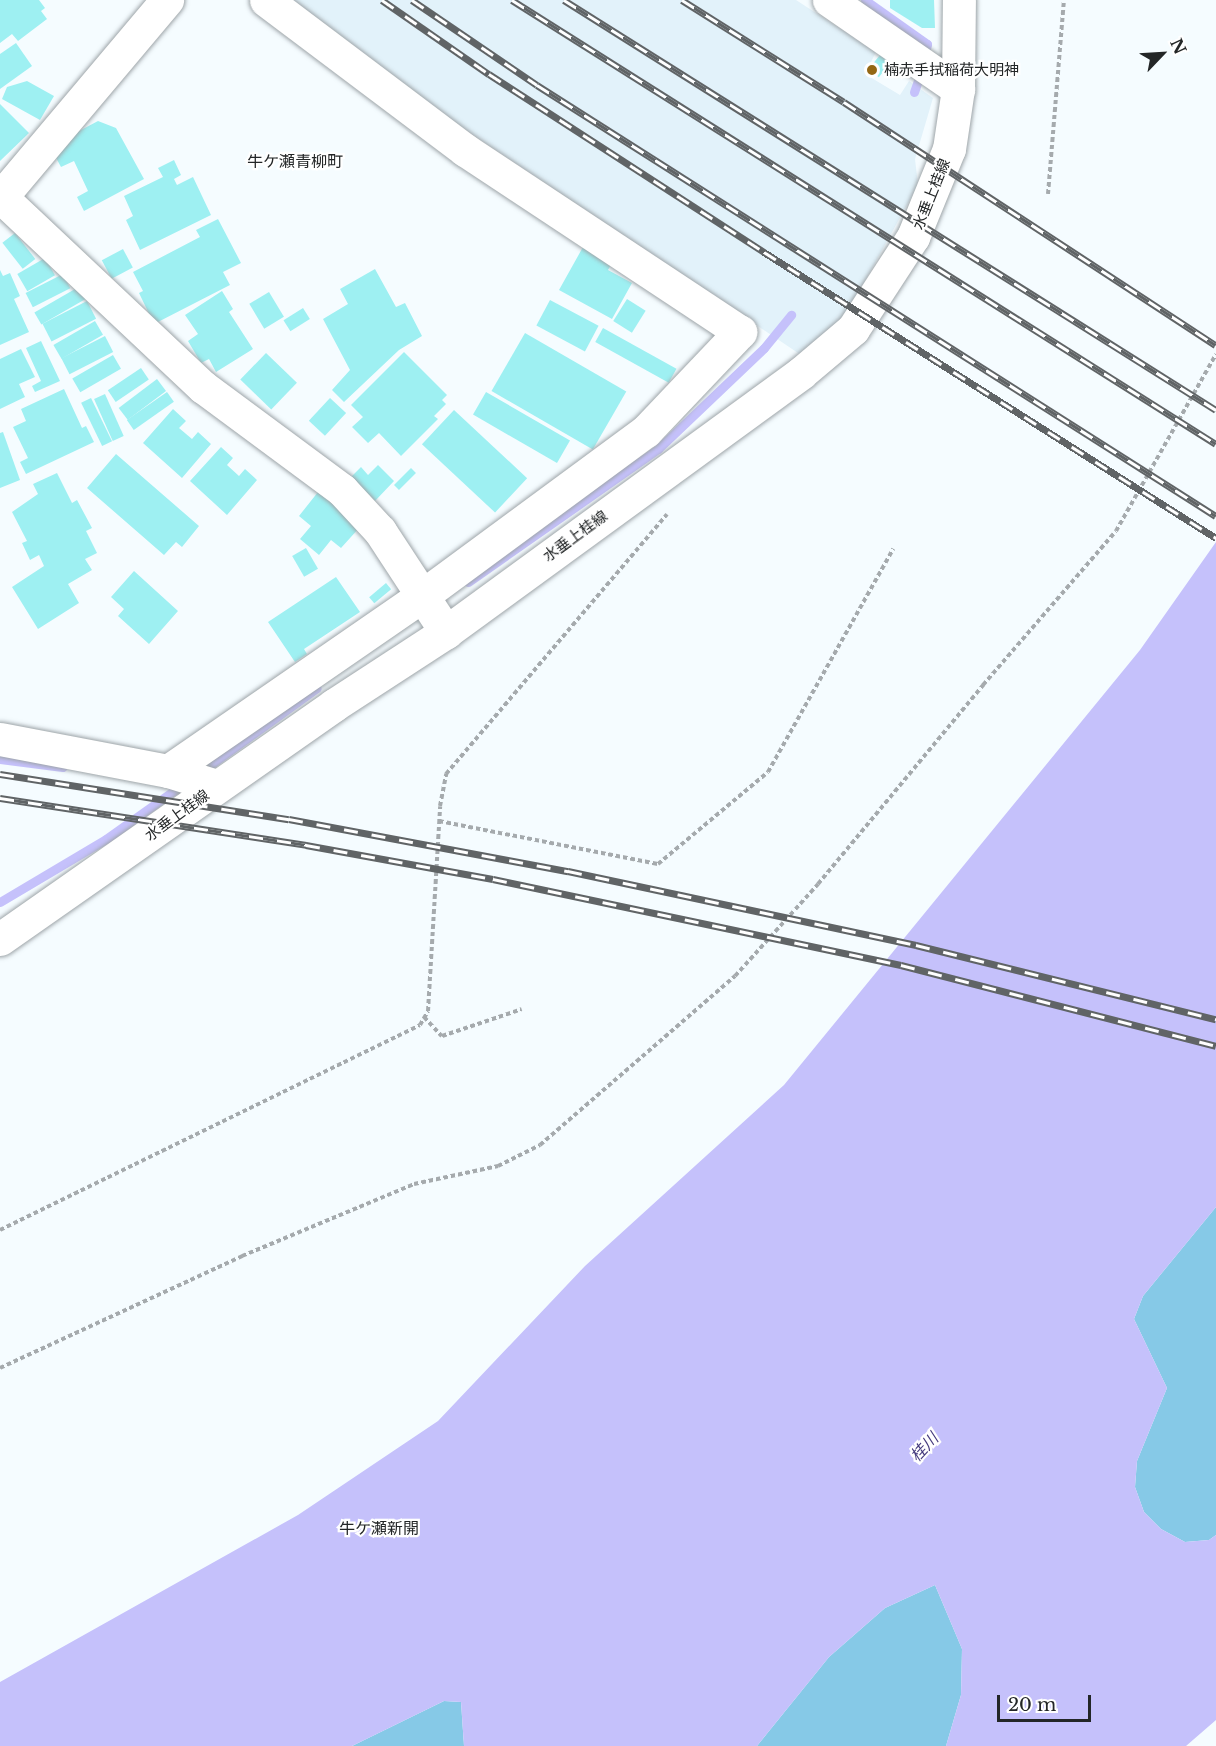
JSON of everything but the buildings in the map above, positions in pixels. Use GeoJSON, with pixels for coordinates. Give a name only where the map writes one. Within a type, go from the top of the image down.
{"type":"FeatureCollection","features":[{"type":"Feature","properties":{"kind":"street"},"geometry":{"type":"LineString","coordinates":[[167,0],[1,197],[203,387],[342,490],[380,531],[444,629]]}},
{"type":"Feature","properties":{"kind":"street"},"geometry":{"type":"LineString","coordinates":[[168,771],[423,597],[646,430],[740,332],[465,150],[266,0]]}},
{"type":"Feature","properties":{"kind":"street"},"geometry":{"type":"LineString","coordinates":[[829,0],[938,75]]}},
{"type":"Feature","properties":{"kind":"street","name":"水垂上桂線"},"geometry":{"type":"LineString","coordinates":[[0,939],[444,629],[801,373],[853,329],[913,237],[950,149],[938,75],[959,0]]}},
{"type":"Feature","properties":{"kind":"street"},"geometry":{"type":"LineString","coordinates":[[0,739],[168,771],[217,786]]}},
{"type":"Feature","properties":{"kind":"path"},"geometry":{"type":"LineString","coordinates":[[1048,194],[1064,0]]}},
{"type":"Feature","properties":{"kind":"path"},"geometry":{"type":"LineString","coordinates":[[0,1368],[242,1256],[414,1184],[498,1166],[540,1145],[735,976],[818,884],[983,685],[1116,531],[1216,354]]}},
{"type":"Feature","properties":{"kind":"path"},"geometry":{"type":"LineString","coordinates":[[0,1230],[420,1025],[428,1011],[439,821],[446,774],[671,508]]}},
{"type":"Feature","properties":{"kind":"path"},"geometry":{"type":"LineString","coordinates":[[439,821],[658,864],[768,772],[893,549]]}},
{"type":"Feature","properties":{"kind":"path"},"geometry":{"type":"LineString","coordinates":[[424,1017],[442,1036],[522,1009]]}},
{"type":"Feature","properties":{"kind":"shaded area"},"geometry":{"type":"Polygon","coordinates":[[[286,0],[796,0],[876,52],[865,74],[900,95],[909,81],[933,98],[915,159],[918,185],[844,319],[801,355],[445,116],[286,0]]]}},
{"type":"Feature","properties":{"kind":"shaded area"},"geometry":{"type":"Polygon","coordinates":[[[1216,1207],[1216,1535],[1209,1540],[1185,1542],[1161,1529],[1144,1512],[1135,1487],[1137,1461],[1167,1388],[1134,1319],[1143,1296],[1216,1207]]]}},
{"type":"Feature","properties":{"kind":"shaded area"},"geometry":{"type":"Polygon","coordinates":[[[935,1585],[962,1649],[961,1695],[946,1746],[757,1746],[829,1657],[885,1608],[935,1585]]]}},
{"type":"Feature","properties":{"kind":"shaded area"},"geometry":{"type":"Polygon","coordinates":[[[444,1701],[461,1702],[464,1746],[352,1746],[444,1701]]]}},
{"type":"Feature","properties":{"kind":"water","name":"桂川"},"geometry":{"type":"Polygon","coordinates":[[[1216,542],[1216,1207],[1143,1296],[1134,1319],[1167,1388],[1137,1461],[1135,1487],[1144,1512],[1161,1529],[1185,1542],[1209,1540],[1216,1535],[1216,1720],[1186,1746],[946,1746],[961,1695],[962,1649],[935,1585],[885,1608],[829,1657],[757,1746],[464,1746],[461,1702],[444,1701],[352,1746],[0,1746],[0,1682],[298,1515],[438,1421],[585,1266],[784,1085],[1140,650],[1216,542]]]}},
{"type":"Feature","properties":{"kind":"waterway"},"geometry":{"type":"LineString","coordinates":[[865,0],[927,44],[924,58]]}},
{"type":"Feature","properties":{"kind":"waterway"},"geometry":{"type":"LineString","coordinates":[[914,92],[921,72]]}},
{"type":"Feature","properties":{"kind":"waterway"},"geometry":{"type":"LineString","coordinates":[[468,582],[658,449],[764,348],[791,315]]}},
{"type":"Feature","properties":{"kind":"waterway"},"geometry":{"type":"LineString","coordinates":[[199,773],[317,688]]}},
{"type":"Feature","properties":{"kind":"waterway"},"geometry":{"type":"LineString","coordinates":[[0,759],[62,767]]}},
{"type":"Feature","properties":{"kind":"waterway"},"geometry":{"type":"LineString","coordinates":[[0,902],[106,839],[183,784]]}},
{"type":"Feature","properties":{"kind":"railway"},"geometry":{"type":"LineString","coordinates":[[382,0],[489,74],[764,252],[1216,538]]}},
{"type":"Feature","properties":{"kind":"railway"},"geometry":{"type":"LineString","coordinates":[[412,0],[537,85],[1216,516]]}},
{"type":"Feature","properties":{"kind":"railway"},"geometry":{"type":"LineString","coordinates":[[512,0],[1216,444]]}},
{"type":"Feature","properties":{"kind":"railway"},"geometry":{"type":"LineString","coordinates":[[564,0],[1216,410]]}},
{"type":"Feature","properties":{"kind":"railway"},"geometry":{"type":"LineString","coordinates":[[682,0],[844,102],[1216,345]]}},
{"type":"Feature","properties":{"kind":"railway"},"geometry":{"type":"LineString","coordinates":[[0,774],[289,819],[568,871],[916,945],[1216,1019]]}},
{"type":"Feature","properties":{"kind":"railway"},"geometry":{"type":"LineString","coordinates":[[0,798],[306,845],[493,879],[901,965],[1216,1046]]}},
{"type":"Feature","properties":{"kind":"place","name":"楠赤手拭稲荷大明神"},"geometry":{"type":"Point","coordinates":[872,70]}},
{"type":"Feature","properties":{"kind":"district","name":"牛ケ瀬青柳町"},"geometry":{"type":"Point","coordinates":[295,161]}},
{"type":"Feature","properties":{"kind":"district","name":"牛ケ瀬新開"},"geometry":{"type":"Point","coordinates":[379,1528]}}]}
